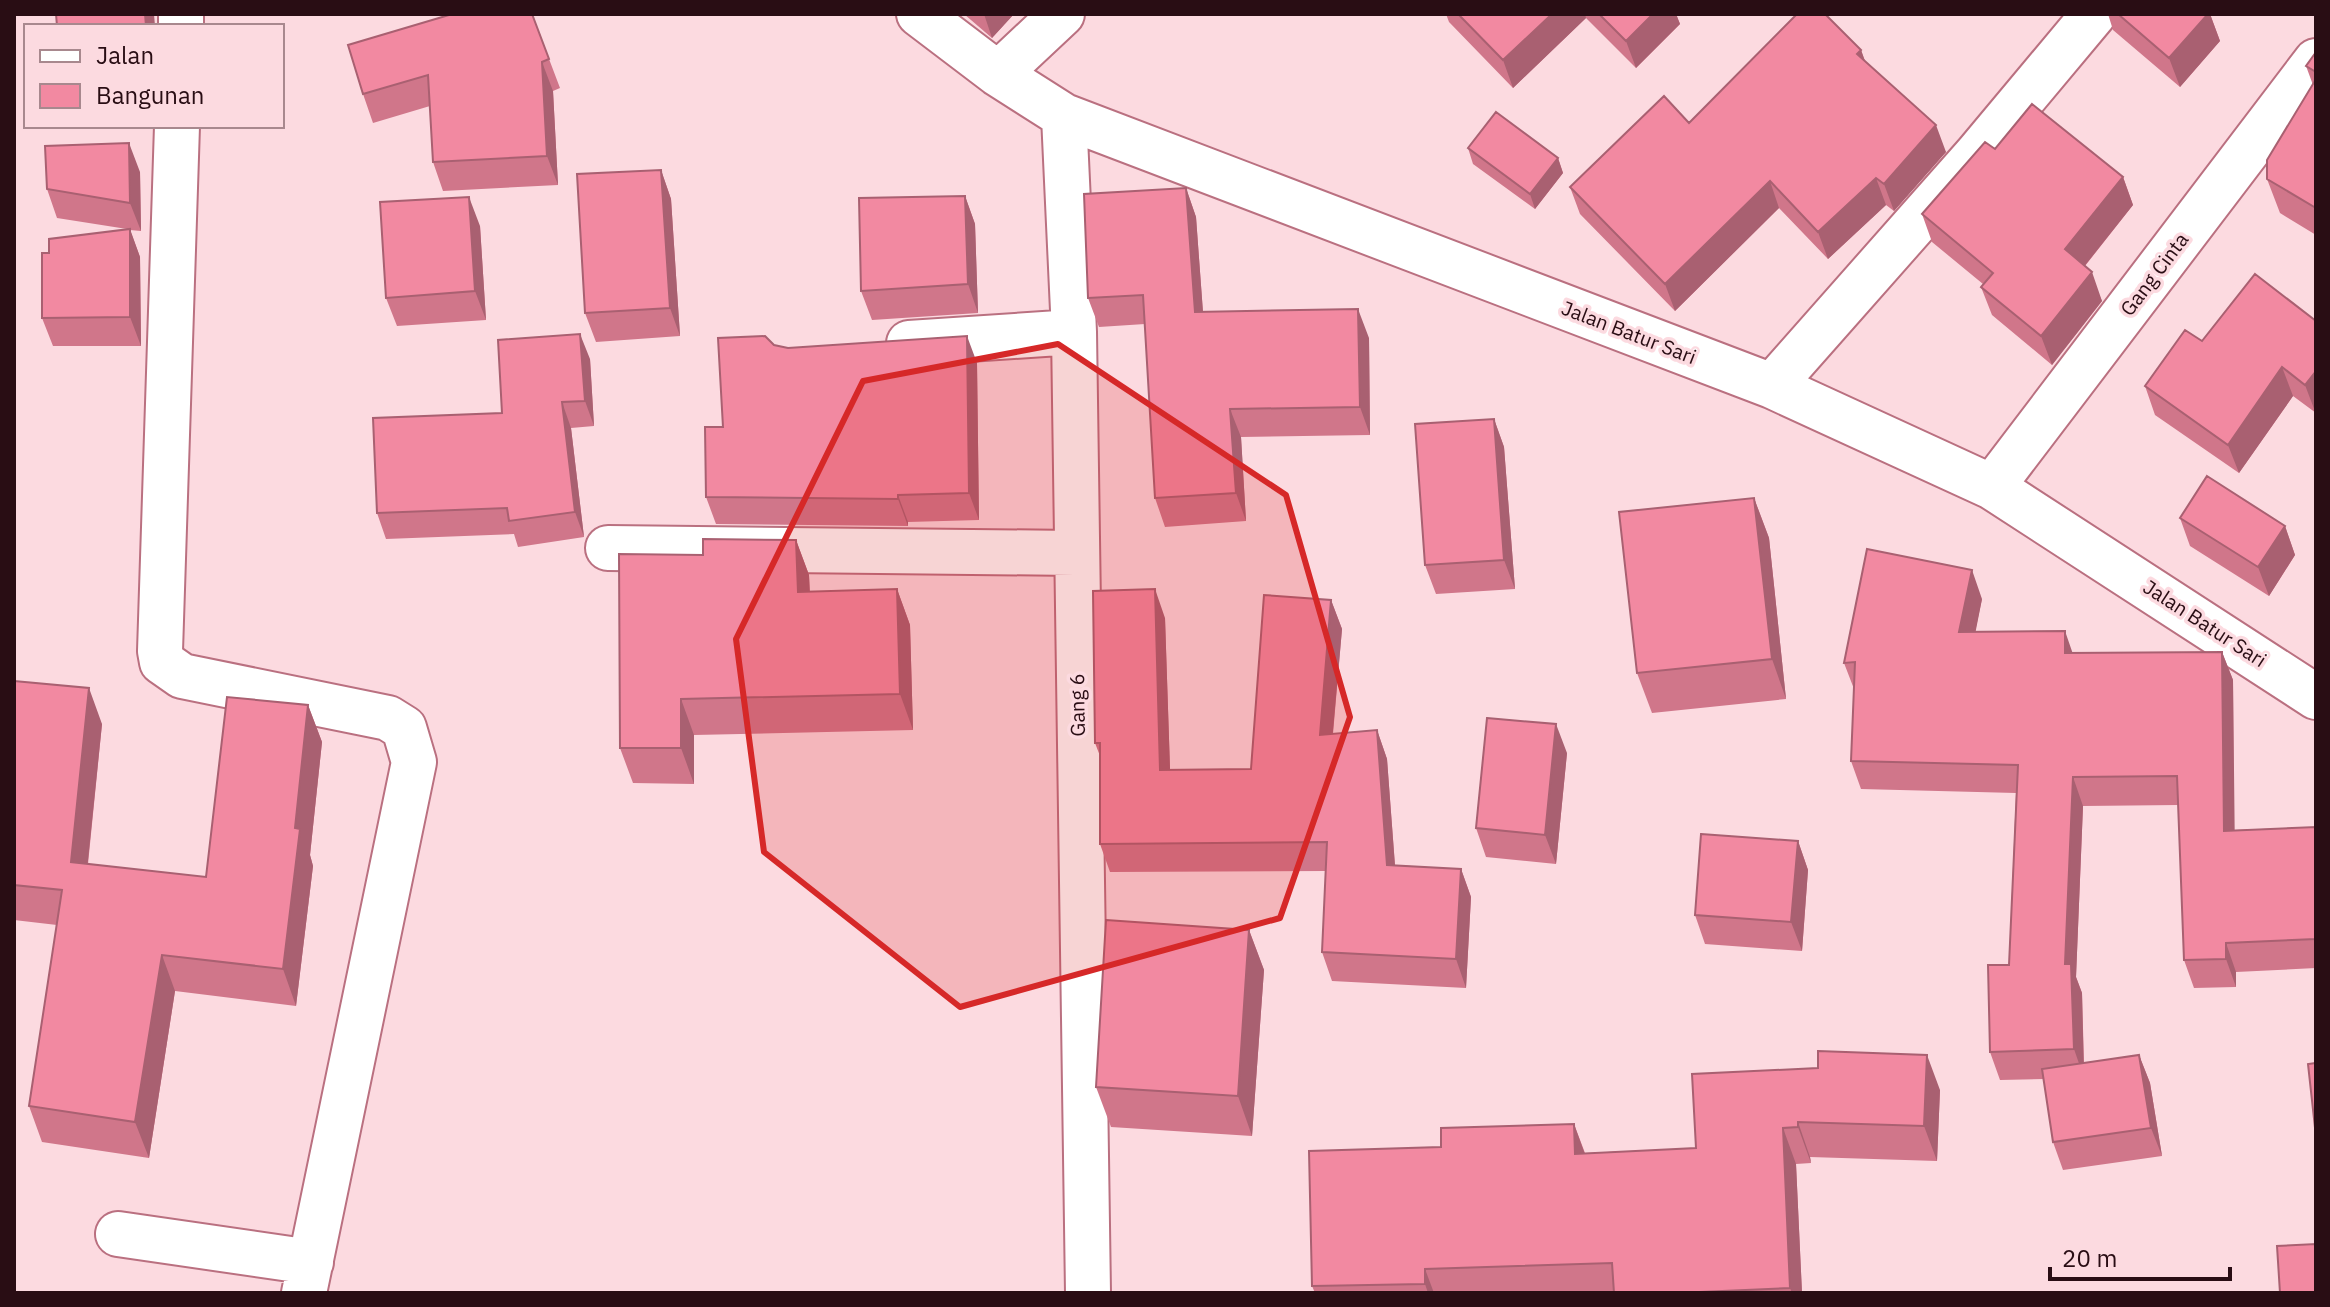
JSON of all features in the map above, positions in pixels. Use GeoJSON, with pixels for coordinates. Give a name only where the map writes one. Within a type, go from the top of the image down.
{"type":"FeatureCollection","features":[{"type":"Feature","properties":{"kind":"street","name":"Jalan Batur Sari"},"geometry":{"type":"LineString","coordinates":[[919,14],[998,74],[1064,116],[1772,386],[1992,487],[2314,691]]}},
{"type":"Feature","properties":{"kind":"street"},"geometry":{"type":"LineString","coordinates":[[998,74],[1062,14]]}},
{"type":"Feature","properties":{"kind":"street"},"geometry":{"type":"LineString","coordinates":[[1772,386],[1977,154],[2094,14]]}},
{"type":"Feature","properties":{"kind":"street","name":"Gang Cinta"},"geometry":{"type":"LineString","coordinates":[[1992,487],[2316,61]]}},
{"type":"Feature","properties":{"kind":"street","name":"Gang 6"},"geometry":{"type":"LineString","coordinates":[[1064,116],[1074,332],[1088,1293]]}},
{"type":"Feature","properties":{"kind":"street"},"geometry":{"type":"LineString","coordinates":[[118,1234],[308,1278],[414,762],[404,728],[388,718],[182,676],[162,662],[177,128]]}},
{"type":"Feature","properties":{"kind":"street"},"geometry":{"type":"LineString","coordinates":[[873,345],[1074,332]]}},
{"type":"Feature","properties":{"kind":"street"},"geometry":{"type":"LineString","coordinates":[[608,548],[1075,553]]}},
{"type":"Feature","properties":{"kind":"highlighted area"},"geometry":{"type":"Polygon","coordinates":[[[1058,344],[1286,495],[1350,717],[1280,918],[960,1007],[764,852],[736,639],[863,381],[1058,344]]]}},
{"type":"Feature","properties":{"kind":"building"},"geometry":{"type":"Polygon","coordinates":[[[56,14],[145,14],[146,24],[57,24],[56,14]]]}},
{"type":"Feature","properties":{"kind":"building"},"geometry":{"type":"Polygon","coordinates":[[[448,14],[532,14],[549,59],[542,62],[547,156],[433,162],[428,75],[363,94],[348,45],[448,14]]]}},
{"type":"Feature","properties":{"kind":"building"},"geometry":{"type":"Polygon","coordinates":[[[1458,14],[1552,14],[1503,60],[1458,14]]]}},
{"type":"Feature","properties":{"kind":"building"},"geometry":{"type":"Polygon","coordinates":[[[1599,14],[1653,14],[1626,41],[1599,14]]]}},
{"type":"Feature","properties":{"kind":"building"},"geometry":{"type":"Polygon","coordinates":[[[1797,14],[1825,14],[1861,50],[1857,54],[1936,125],[1884,184],[1876,178],[1818,232],[1770,181],[1665,284],[1570,187],[1664,96],[1689,123],[1797,14]]]}},
{"type":"Feature","properties":{"kind":"building"},"geometry":{"type":"Polygon","coordinates":[[[2118,14],[2208,14],[2169,58],[2118,14]]]}},
{"type":"Feature","properties":{"kind":"building"},"geometry":{"type":"Polygon","coordinates":[[[2316,52],[2316,72],[2306,66],[2316,52]]]}},
{"type":"Feature","properties":{"kind":"building"},"geometry":{"type":"Polygon","coordinates":[[[2316,79],[2316,208],[2267,179],[2267,160],[2316,79]]]}},
{"type":"Feature","properties":{"kind":"building"},"geometry":{"type":"Polygon","coordinates":[[[2032,104],[2123,177],[2065,249],[2092,272],[2041,336],[1981,287],[1993,273],[1922,214],[1985,142],[1995,149],[2032,104]]]}},
{"type":"Feature","properties":{"kind":"building"},"geometry":{"type":"Polygon","coordinates":[[[1496,112],[1558,158],[1530,194],[1468,148],[1496,112]]]}},
{"type":"Feature","properties":{"kind":"building"},"geometry":{"type":"Polygon","coordinates":[[[129,143],[130,203],[47,189],[45,146],[129,143]]]}},
{"type":"Feature","properties":{"kind":"building"},"geometry":{"type":"Polygon","coordinates":[[[661,170],[670,308],[585,313],[577,174],[661,170]]]}},
{"type":"Feature","properties":{"kind":"building"},"geometry":{"type":"Polygon","coordinates":[[[1186,188],[1195,312],[1358,309],[1360,407],[1230,409],[1236,493],[1155,498],[1143,295],[1088,298],[1084,194],[1186,188]]]}},
{"type":"Feature","properties":{"kind":"building"},"geometry":{"type":"Polygon","coordinates":[[[965,196],[968,284],[861,291],[859,198],[965,196]]]}},
{"type":"Feature","properties":{"kind":"building"},"geometry":{"type":"Polygon","coordinates":[[[469,197],[475,291],[386,298],[380,202],[469,197]]]}},
{"type":"Feature","properties":{"kind":"building"},"geometry":{"type":"Polygon","coordinates":[[[130,229],[130,317],[42,318],[42,253],[49,253],[49,239],[130,229]]]}},
{"type":"Feature","properties":{"kind":"building"},"geometry":{"type":"Polygon","coordinates":[[[2255,274],[2316,321],[2316,371],[2305,385],[2282,367],[2228,445],[2145,386],[2185,330],[2202,341],[2255,274]]]}},
{"type":"Feature","properties":{"kind":"building"},"geometry":{"type":"Polygon","coordinates":[[[580,334],[585,401],[562,402],[575,512],[509,521],[507,508],[377,513],[373,418],[502,413],[498,340],[580,334]]]}},
{"type":"Feature","properties":{"kind":"building"},"geometry":{"type":"Polygon","coordinates":[[[765,336],[774,345],[788,348],[967,336],[969,493],[898,495],[898,499],[706,497],[705,427],[723,427],[718,338],[765,336]]]}},
{"type":"Feature","properties":{"kind":"building"},"geometry":{"type":"Polygon","coordinates":[[[1494,419],[1504,560],[1425,565],[1415,424],[1494,419]]]}},
{"type":"Feature","properties":{"kind":"building"},"geometry":{"type":"Polygon","coordinates":[[[2207,476],[2285,526],[2258,567],[2180,518],[2207,476]]]}},
{"type":"Feature","properties":{"kind":"building"},"geometry":{"type":"Polygon","coordinates":[[[1754,498],[1772,659],[1637,673],[1619,512],[1754,498]]]}},
{"type":"Feature","properties":{"kind":"building"},"geometry":{"type":"Polygon","coordinates":[[[703,539],[796,540],[798,592],[897,589],[900,694],[681,699],[681,748],[620,748],[619,554],[703,555],[703,539]]]}},
{"type":"Feature","properties":{"kind":"building"},"geometry":{"type":"Polygon","coordinates":[[[1867,549],[1972,570],[1959,632],[2065,631],[2065,653],[2222,652],[2224,831],[2316,827],[2316,939],[2226,943],[2226,959],[2184,960],[2177,776],[2073,777],[2065,964],[2071,964],[2074,1049],[1990,1052],[1988,965],[2009,965],[2018,765],[1851,761],[1855,662],[1844,663],[1867,549]]]}},
{"type":"Feature","properties":{"kind":"building"},"geometry":{"type":"Polygon","coordinates":[[[1155,589],[1160,770],[1251,769],[1264,595],[1331,600],[1320,735],[1377,730],[1387,865],[1461,869],[1456,959],[1322,952],[1327,842],[1100,844],[1100,743],[1095,743],[1093,591],[1155,589]]]}},
{"type":"Feature","properties":{"kind":"building"},"geometry":{"type":"Polygon","coordinates":[[[14,681],[89,688],[71,862],[206,877],[227,697],[308,705],[295,828],[300,829],[283,969],[162,955],[135,1122],[29,1106],[62,890],[14,885],[14,681]]]}},
{"type":"Feature","properties":{"kind":"building"},"geometry":{"type":"Polygon","coordinates":[[[1487,718],[1556,724],[1545,835],[1476,828],[1487,718]]]}},
{"type":"Feature","properties":{"kind":"building"},"geometry":{"type":"Polygon","coordinates":[[[1701,834],[1798,841],[1791,922],[1695,915],[1701,834]]]}},
{"type":"Feature","properties":{"kind":"building"},"geometry":{"type":"Polygon","coordinates":[[[1106,920],[1249,930],[1238,1096],[1096,1087],[1106,920]]]}},
{"type":"Feature","properties":{"kind":"building"},"geometry":{"type":"Polygon","coordinates":[[[1818,1051],[1927,1055],[1924,1126],[1798,1122],[1798,1127],[1783,1128],[1790,1288],[1614,1293],[1612,1263],[1425,1269],[1425,1284],[1312,1286],[1309,1151],[1441,1147],[1441,1128],[1574,1124],[1575,1154],[1696,1148],[1692,1074],[1818,1068],[1818,1051]]]}},
{"type":"Feature","properties":{"kind":"building"},"geometry":{"type":"Polygon","coordinates":[[[2139,1055],[2151,1128],[2053,1142],[2042,1069],[2139,1055]]]}},
{"type":"Feature","properties":{"kind":"building"},"geometry":{"type":"Polygon","coordinates":[[[2316,1063],[2316,1137],[2308,1064],[2316,1063]]]}},
{"type":"Feature","properties":{"kind":"building"},"geometry":{"type":"Polygon","coordinates":[[[2316,1244],[2316,1293],[2280,1293],[2277,1246],[2316,1244]]]}}]}
